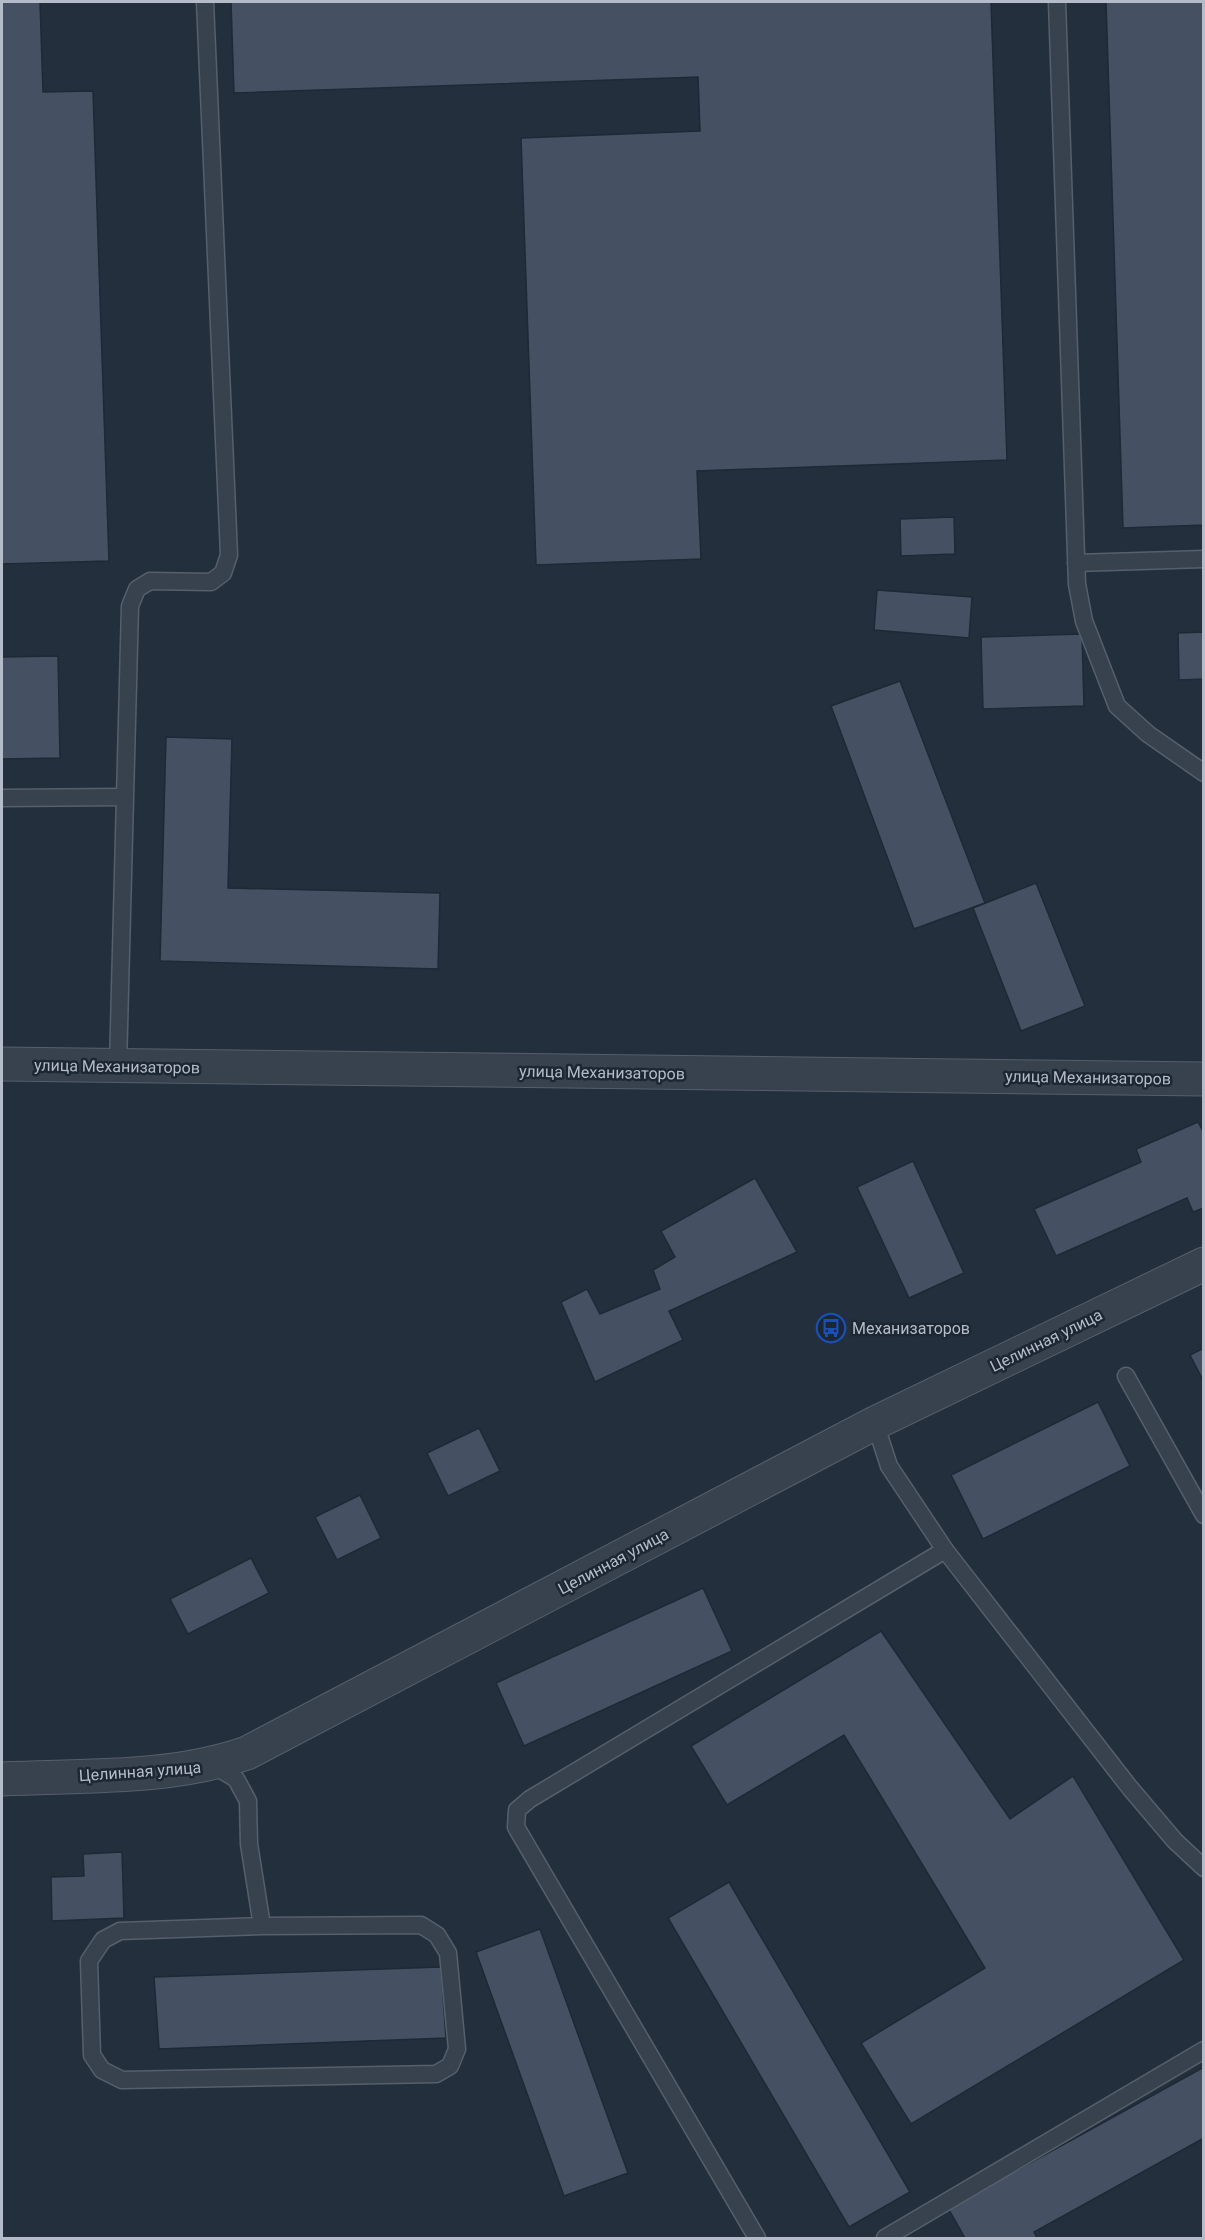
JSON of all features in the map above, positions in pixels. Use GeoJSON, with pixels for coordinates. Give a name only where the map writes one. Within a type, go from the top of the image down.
{"type":"FeatureCollection","features":[{"type":"Feature","properties":{"kind":"street","name":"улица Механизаторов"},"geometry":{"type":"LineString","coordinates":[[2,1064],[1203,1079]]}},
{"type":"Feature","properties":{"kind":"street","name":"Целинная улица"},"geometry":{"type":"LineString","coordinates":[[2,1779],[175,1771],[213,1765],[247,1753],[875,1422],[1203,1264]]}},
{"type":"Feature","properties":{"kind":"lane"},"geometry":{"type":"LineString","coordinates":[[118,1066],[130,606],[136,589],[150,581],[212,582],[223,573],[229,555],[205,2]]}},
{"type":"Feature","properties":{"kind":"lane"},"geometry":{"type":"LineString","coordinates":[[1057,2],[1076,562],[1084,621],[1117,706],[1148,734],[1203,773]]}},
{"type":"Feature","properties":{"kind":"lane"},"geometry":{"type":"LineString","coordinates":[[1076,562],[1203,559]]}},
{"type":"Feature","properties":{"kind":"lane"},"geometry":{"type":"LineString","coordinates":[[2,798],[124,797]]}},
{"type":"Feature","properties":{"kind":"lane"},"geometry":{"type":"LineString","coordinates":[[1126,1376],[1203,1515]]}},
{"type":"Feature","properties":{"kind":"lane"},"geometry":{"type":"LineString","coordinates":[[875,1422],[889,1466],[945,1551],[1130,1788],[1175,1841],[1203,1868]]}},
{"type":"Feature","properties":{"kind":"lane"},"geometry":{"type":"LineString","coordinates":[[757,2238],[516,1827],[517,1810],[530,1799],[945,1551]]}},
{"type":"Feature","properties":{"kind":"lane"},"geometry":{"type":"LineString","coordinates":[[213,1765],[236,1779],[244,1789],[248,1801],[249,1844],[262,1926]]}},
{"type":"Feature","properties":{"kind":"lane"},"geometry":{"type":"LineString","coordinates":[[421,1925],[437,1935],[448,1953],[457,2049],[450,2066],[436,2074],[122,2080],[102,2070],[92,2055],[89,1961],[103,1940],[120,1931],[262,1926],[421,1925]]}},
{"type":"Feature","properties":{"kind":"lane"},"geometry":{"type":"LineString","coordinates":[[885,2238],[1203,2050]]}},
{"type":"Feature","properties":{"kind":"building"},"geometry":{"type":"Polygon","coordinates":[[[2,2],[40,2],[43,92],[93,91],[109,561],[2,564],[2,2]]]}},
{"type":"Feature","properties":{"kind":"building"},"geometry":{"type":"Polygon","coordinates":[[[231,2],[991,2],[1007,460],[697,471],[701,559],[536,565],[521,138],[700,131],[698,77],[234,93],[231,2]]]}},
{"type":"Feature","properties":{"kind":"building"},"geometry":{"type":"Polygon","coordinates":[[[1106,2],[1204,2],[1204,525],[1123,528],[1106,2]]]}},
{"type":"Feature","properties":{"kind":"building"},"geometry":{"type":"Polygon","coordinates":[[[954,517],[955,554],[901,556],[900,519],[954,517]]]}},
{"type":"Feature","properties":{"kind":"building"},"geometry":{"type":"Polygon","coordinates":[[[877,590],[972,597],[969,638],[874,630],[877,590]]]}},
{"type":"Feature","properties":{"kind":"building"},"geometry":{"type":"Polygon","coordinates":[[[1204,632],[1204,679],[1179,680],[1178,633],[1204,632]]]}},
{"type":"Feature","properties":{"kind":"building"},"geometry":{"type":"Polygon","coordinates":[[[1082,634],[1084,706],[983,709],[981,637],[1082,634]]]}},
{"type":"Feature","properties":{"kind":"building"},"geometry":{"type":"Polygon","coordinates":[[[58,656],[60,758],[2,759],[2,657],[58,656]]]}},
{"type":"Feature","properties":{"kind":"building"},"geometry":{"type":"Polygon","coordinates":[[[900,681],[985,903],[914,929],[831,706],[900,681]]]}},
{"type":"Feature","properties":{"kind":"building"},"geometry":{"type":"Polygon","coordinates":[[[166,737],[232,739],[228,888],[440,893],[438,969],[160,961],[166,737]]]}},
{"type":"Feature","properties":{"kind":"building"},"geometry":{"type":"Polygon","coordinates":[[[1036,883],[1085,1006],[1021,1031],[973,908],[1036,883]]]}},
{"type":"Feature","properties":{"kind":"building"},"geometry":{"type":"Polygon","coordinates":[[[1198,1122],[1204,1133],[1204,1208],[1193,1212],[1187,1198],[1056,1256],[1034,1209],[1141,1162],[1136,1149],[1198,1122]]]}},
{"type":"Feature","properties":{"kind":"building"},"geometry":{"type":"Polygon","coordinates":[[[913,1161],[964,1273],[909,1298],[857,1187],[913,1161]]]}},
{"type":"Feature","properties":{"kind":"building"},"geometry":{"type":"Polygon","coordinates":[[[755,1178],[797,1252],[669,1311],[683,1340],[595,1382],[561,1302],[587,1289],[600,1314],[660,1289],[653,1270],[675,1257],[661,1231],[755,1178]]]}},
{"type":"Feature","properties":{"kind":"building"},"geometry":{"type":"Polygon","coordinates":[[[1204,1348],[1204,1382],[1190,1355],[1204,1348]]]}},
{"type":"Feature","properties":{"kind":"building"},"geometry":{"type":"Polygon","coordinates":[[[1098,1402],[1130,1466],[983,1539],[951,1475],[1098,1402]]]}},
{"type":"Feature","properties":{"kind":"building"},"geometry":{"type":"Polygon","coordinates":[[[479,1428],[500,1471],[448,1496],[427,1453],[479,1428]]]}},
{"type":"Feature","properties":{"kind":"building"},"geometry":{"type":"Polygon","coordinates":[[[360,1495],[381,1538],[337,1560],[315,1517],[360,1495]]]}},
{"type":"Feature","properties":{"kind":"building"},"geometry":{"type":"Polygon","coordinates":[[[251,1558],[269,1593],[188,1634],[170,1599],[251,1558]]]}},
{"type":"Feature","properties":{"kind":"building"},"geometry":{"type":"Polygon","coordinates":[[[703,1588],[732,1651],[524,1746],[496,1683],[703,1588]]]}},
{"type":"Feature","properties":{"kind":"building"},"geometry":{"type":"Polygon","coordinates":[[[881,1631],[1010,1819],[1073,1776],[1184,1960],[911,2124],[861,2043],[985,1968],[844,1735],[727,1805],[691,1746],[881,1631]]]}},
{"type":"Feature","properties":{"kind":"building"},"geometry":{"type":"Polygon","coordinates":[[[122,1852],[124,1918],[52,1921],[51,1877],[84,1876],[83,1854],[122,1852]]]}},
{"type":"Feature","properties":{"kind":"building"},"geometry":{"type":"Polygon","coordinates":[[[729,1882],[910,2192],[849,2227],[668,1918],[729,1882]]]}},
{"type":"Feature","properties":{"kind":"building"},"geometry":{"type":"Polygon","coordinates":[[[540,1929],[628,2173],[564,2196],[476,1952],[540,1929]]]}},
{"type":"Feature","properties":{"kind":"building"},"geometry":{"type":"Polygon","coordinates":[[[441,1967],[446,2038],[159,2049],[154,1977],[441,1967]]]}},
{"type":"Feature","properties":{"kind":"building"},"geometry":{"type":"Polygon","coordinates":[[[1204,2067],[1204,2138],[1034,2232],[1037,2238],[965,2238],[948,2208],[1204,2067]]]}},
{"type":"Feature","properties":{"kind":"place","name":"Механизаторов"},"geometry":{"type":"Point","coordinates":[831,1328]}}]}
